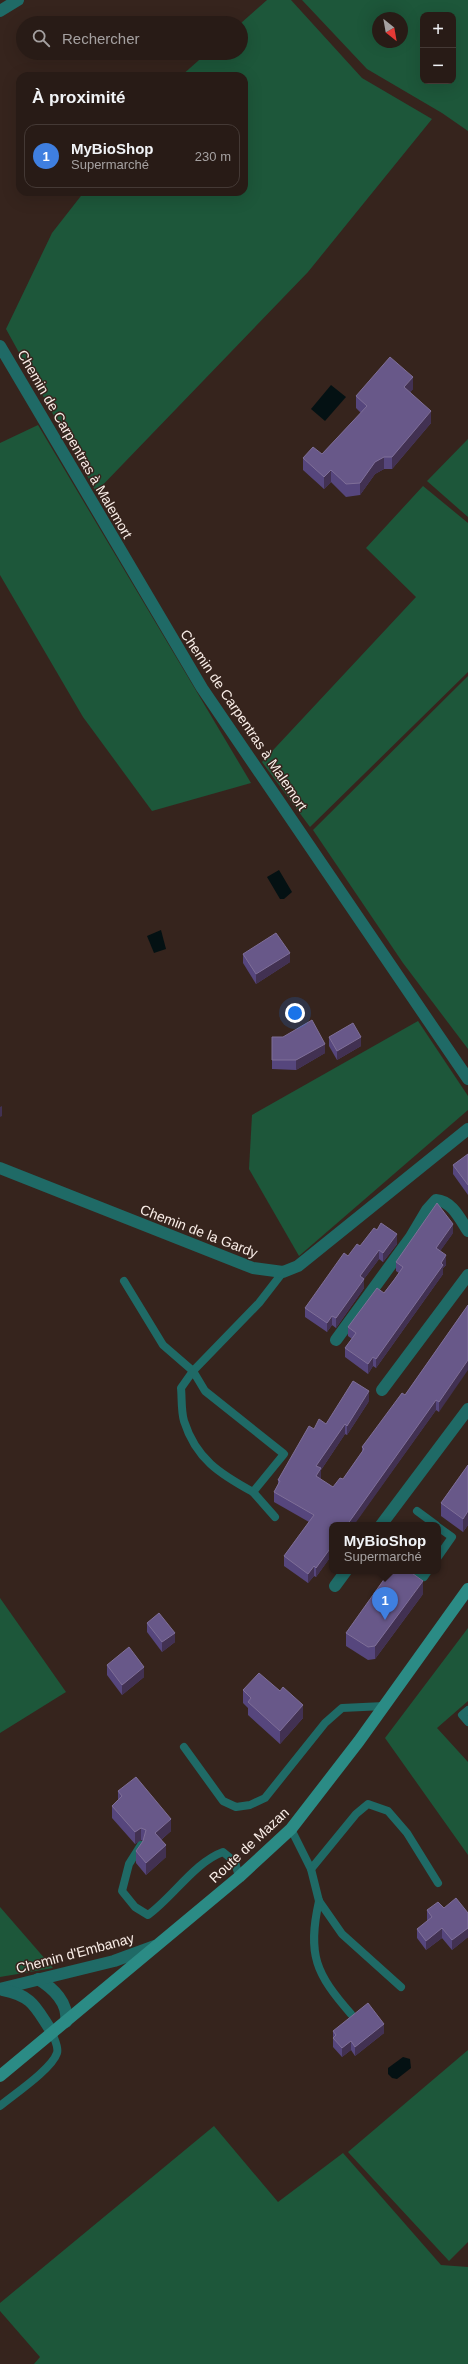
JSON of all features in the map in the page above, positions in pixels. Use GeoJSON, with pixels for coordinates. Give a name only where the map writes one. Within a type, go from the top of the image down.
{"type":"FeatureCollection","features":[{"type":"Feature","properties":{"kind":"main road","name":"Route de Mazan"},"geometry":{"type":"LineString","coordinates":[[0,2076],[239,1877],[290,1829],[384,1706],[468,1589]]}},
{"type":"Feature","properties":{"kind":"street"},"geometry":{"type":"LineString","coordinates":[[0,11],[18,0]]}},
{"type":"Feature","properties":{"kind":"street","name":"Chemin de Carpentras à Malemort"},"geometry":{"type":"LineString","coordinates":[[0,346],[202,688],[468,1079]]}},
{"type":"Feature","properties":{"kind":"street"},"geometry":{"type":"LineString","coordinates":[[283,1272],[298,1266],[468,1129]]}},
{"type":"Feature","properties":{"kind":"street","name":"Chemin de la Gardy"},"geometry":{"type":"LineString","coordinates":[[0,1168],[253,1268],[283,1272]]}},
{"type":"Feature","properties":{"kind":"street"},"geometry":{"type":"LineString","coordinates":[[336,1340],[410,1237],[427,1210],[436,1200],[449,1204],[468,1231]]}},
{"type":"Feature","properties":{"kind":"street"},"geometry":{"type":"LineString","coordinates":[[382,1390],[468,1275]]}},
{"type":"Feature","properties":{"kind":"street"},"geometry":{"type":"LineString","coordinates":[[382,1522],[468,1409]]}},
{"type":"Feature","properties":{"kind":"street"},"geometry":{"type":"LineString","coordinates":[[335,1586],[344,1574]]}},
{"type":"Feature","properties":{"kind":"street","name":"Chemin d'Embanay"},"geometry":{"type":"LineString","coordinates":[[0,1989],[38,1978],[114,1961],[157,1946]]}},
{"type":"Feature","properties":{"kind":"street"},"geometry":{"type":"LineString","coordinates":[[38,1978],[53,1990],[66,2007],[66,2022]]}},
{"type":"Feature","properties":{"kind":"street"},"geometry":{"type":"LineString","coordinates":[[0,1989],[24,1995],[32,2002],[52,2032]]}},
{"type":"Feature","properties":{"kind":"lane"},"geometry":{"type":"LineString","coordinates":[[275,1517],[253,1492],[219,1473],[199,1452],[184,1421],[181,1388],[193,1371],[259,1303],[283,1272]]}},
{"type":"Feature","properties":{"kind":"lane"},"geometry":{"type":"LineString","coordinates":[[124,1281],[163,1345],[193,1371],[205,1392],[284,1454],[253,1492]]}},
{"type":"Feature","properties":{"kind":"lane"},"geometry":{"type":"LineString","coordinates":[[417,1511],[432,1522]]}},
{"type":"Feature","properties":{"kind":"lane"},"geometry":{"type":"LineString","coordinates":[[441,1529],[452,1537],[441,1553]]}},
{"type":"Feature","properties":{"kind":"lane"},"geometry":{"type":"LineString","coordinates":[[184,1747],[223,1801],[236,1807],[250,1805],[265,1798],[325,1723],[342,1708],[384,1706]]}},
{"type":"Feature","properties":{"kind":"lane"},"geometry":{"type":"LineString","coordinates":[[468,1710],[462,1715],[468,1722]]}},
{"type":"Feature","properties":{"kind":"lane"},"geometry":{"type":"LineString","coordinates":[[312,1869],[356,1814],[368,1804],[388,1811],[407,1833],[438,1883]]}},
{"type":"Feature","properties":{"kind":"lane"},"geometry":{"type":"LineString","coordinates":[[290,1829],[312,1869],[319,1901],[342,1934],[401,1987]]}},
{"type":"Feature","properties":{"kind":"lane"},"geometry":{"type":"LineString","coordinates":[[141,1845],[129,1864],[122,1891],[135,1906],[148,1915],[163,1904],[210,1857],[223,1852],[235,1862],[239,1877]]}},
{"type":"Feature","properties":{"kind":"lane"},"geometry":{"type":"LineString","coordinates":[[319,1901],[315,1920],[314,1947],[318,1968],[329,1989],[351,2014]]}},
{"type":"Feature","properties":{"kind":"lane"},"geometry":{"type":"LineString","coordinates":[[0,2106],[46,2067],[57,2055],[58,2048],[52,2032]]}},
{"type":"Feature","properties":{"kind":"green space"},"geometry":{"type":"Polygon","coordinates":[[[267,0],[291,0],[362,78],[432,119],[308,272],[96,492],[6,329],[52,233],[81,196],[248,196],[248,72],[186,72],[199,60],[248,60],[248,17],[267,0]]]}},
{"type":"Feature","properties":{"kind":"green space"},"geometry":{"type":"Polygon","coordinates":[[[302,0],[468,0],[468,131],[442,113],[367,69],[302,0]]]}},
{"type":"Feature","properties":{"kind":"green space"},"geometry":{"type":"Polygon","coordinates":[[[38,425],[251,783],[152,811],[83,717],[0,575],[0,443],[38,425]]]}},
{"type":"Feature","properties":{"kind":"green space"},"geometry":{"type":"Polygon","coordinates":[[[468,439],[468,517],[427,481],[468,439]]]}},
{"type":"Feature","properties":{"kind":"green space"},"geometry":{"type":"Polygon","coordinates":[[[423,486],[468,523],[468,672],[310,827],[262,762],[416,597],[366,548],[423,486]]]}},
{"type":"Feature","properties":{"kind":"green space"},"geometry":{"type":"Polygon","coordinates":[[[468,676],[468,1049],[403,963],[313,830],[468,676]]]}},
{"type":"Feature","properties":{"kind":"green space"},"geometry":{"type":"Polygon","coordinates":[[[418,1021],[468,1096],[468,1110],[299,1256],[249,1169],[252,1115],[418,1021]]]}},
{"type":"Feature","properties":{"kind":"green space"},"geometry":{"type":"Polygon","coordinates":[[[0,1598],[66,1692],[0,1733],[0,1598]]]}},
{"type":"Feature","properties":{"kind":"green space"},"geometry":{"type":"Polygon","coordinates":[[[468,1628],[468,1701],[437,1728],[468,1762],[468,1855],[385,1738],[468,1628]]]}},
{"type":"Feature","properties":{"kind":"green space"},"geometry":{"type":"Polygon","coordinates":[[[0,1907],[53,1968],[0,1977],[0,1907]]]}},
{"type":"Feature","properties":{"kind":"green space"},"geometry":{"type":"Polygon","coordinates":[[[468,2050],[468,2242],[449,2261],[348,2152],[468,2050]]]}},
{"type":"Feature","properties":{"kind":"green space"},"geometry":{"type":"Polygon","coordinates":[[[214,2126],[278,2202],[343,2153],[441,2265],[468,2267],[468,2364],[34,2364],[40,2357],[0,2311],[0,2303],[214,2126]]]}},
{"type":"Feature","properties":{"kind":"shaded area"},"geometry":{"type":"Polygon","coordinates":[[[331,385],[346,397],[325,421],[311,409],[331,385]]]}},
{"type":"Feature","properties":{"kind":"shaded area"},"geometry":{"type":"Polygon","coordinates":[[[279,870],[292,892],[284,899],[280,899],[267,877],[279,870]]]}},
{"type":"Feature","properties":{"kind":"shaded area"},"geometry":{"type":"Polygon","coordinates":[[[161,930],[166,949],[154,953],[147,936],[161,930]]]}},
{"type":"Feature","properties":{"kind":"shaded area"},"geometry":{"type":"Polygon","coordinates":[[[403,2057],[410,2059],[411,2068],[397,2079],[392,2078],[388,2074],[388,2068],[403,2057]]]}},
{"type":"Feature","properties":{"kind":"building"},"geometry":{"type":"Polygon","coordinates":[[[390,357],[413,377],[404,387],[431,411],[392,457],[384,457],[375,462],[360,483],[346,484],[331,470],[324,477],[303,458],[313,447],[322,454],[367,406],[356,396],[390,357]]]}},
{"type":"Feature","properties":{"kind":"building"},"geometry":{"type":"Polygon","coordinates":[[[276,933],[290,953],[256,974],[243,954],[276,933]]]}},
{"type":"Feature","properties":{"kind":"building"},"geometry":{"type":"Polygon","coordinates":[[[312,1020],[325,1044],[296,1060],[272,1060],[272,1037],[283,1037],[312,1020]]]}},
{"type":"Feature","properties":{"kind":"building"},"geometry":{"type":"Polygon","coordinates":[[[353,1023],[361,1037],[337,1051],[329,1037],[353,1023]]]}},
{"type":"Feature","properties":{"kind":"building"},"geometry":{"type":"Polygon","coordinates":[[[468,1154],[468,1185],[453,1165],[468,1154]]]}},
{"type":"Feature","properties":{"kind":"building"},"geometry":{"type":"Polygon","coordinates":[[[437,1203],[453,1224],[436,1248],[446,1255],[441,1263],[443,1265],[376,1359],[373,1357],[368,1364],[345,1348],[356,1333],[348,1327],[377,1288],[384,1293],[394,1280],[403,1267],[396,1262],[437,1203]]]}},
{"type":"Feature","properties":{"kind":"building"},"geometry":{"type":"Polygon","coordinates":[[[381,1223],[397,1234],[383,1253],[379,1250],[360,1276],[364,1279],[336,1318],[332,1316],[327,1323],[305,1308],[344,1253],[348,1256],[357,1244],[360,1246],[374,1228],[377,1230],[381,1223]]]}},
{"type":"Feature","properties":{"kind":"building"},"geometry":{"type":"Polygon","coordinates":[[[468,1305],[468,1360],[439,1402],[436,1400],[349,1522],[329,1522],[329,1550],[316,1568],[314,1566],[308,1574],[284,1556],[314,1515],[274,1492],[280,1481],[278,1480],[309,1426],[314,1429],[319,1419],[326,1424],[353,1381],[369,1391],[347,1426],[345,1424],[316,1466],[321,1468],[316,1476],[333,1487],[340,1478],[343,1479],[364,1449],[362,1447],[402,1393],[405,1395],[468,1305]]]}},
{"type":"Feature","properties":{"kind":"building"},"geometry":{"type":"Polygon","coordinates":[[[468,1465],[468,1511],[463,1519],[441,1503],[468,1465]]]}},
{"type":"Feature","properties":{"kind":"building"},"geometry":{"type":"Polygon","coordinates":[[[388,1574],[413,1574],[423,1581],[375,1646],[368,1647],[346,1633],[388,1574]]]}},
{"type":"Feature","properties":{"kind":"building"},"geometry":{"type":"Polygon","coordinates":[[[159,1613],[175,1633],[162,1642],[147,1623],[159,1613]]]}},
{"type":"Feature","properties":{"kind":"building"},"geometry":{"type":"Polygon","coordinates":[[[129,1647],[144,1667],[122,1685],[107,1665],[129,1647]]]}},
{"type":"Feature","properties":{"kind":"building"},"geometry":{"type":"Polygon","coordinates":[[[259,1673],[280,1691],[283,1687],[303,1705],[280,1731],[248,1702],[251,1698],[243,1690],[259,1673]]]}},
{"type":"Feature","properties":{"kind":"building"},"geometry":{"type":"Polygon","coordinates":[[[136,1777],[171,1819],[155,1833],[166,1845],[146,1863],[136,1851],[143,1841],[146,1830],[141,1828],[135,1832],[112,1806],[122,1796],[118,1791],[136,1777]]]}},
{"type":"Feature","properties":{"kind":"building"},"geometry":{"type":"Polygon","coordinates":[[[456,1898],[468,1913],[468,1928],[452,1940],[442,1928],[426,1941],[417,1929],[432,1917],[427,1910],[438,1902],[444,1908],[456,1898]]]}},
{"type":"Feature","properties":{"kind":"building"},"geometry":{"type":"Polygon","coordinates":[[[368,2003],[384,2024],[355,2047],[351,2041],[342,2048],[333,2038],[336,2035],[333,2031],[368,2003]]]}},
{"type":"Feature","properties":{"kind":"place","name":"MyBioShop"},"geometry":{"type":"Point","coordinates":[385,1620]}}]}
